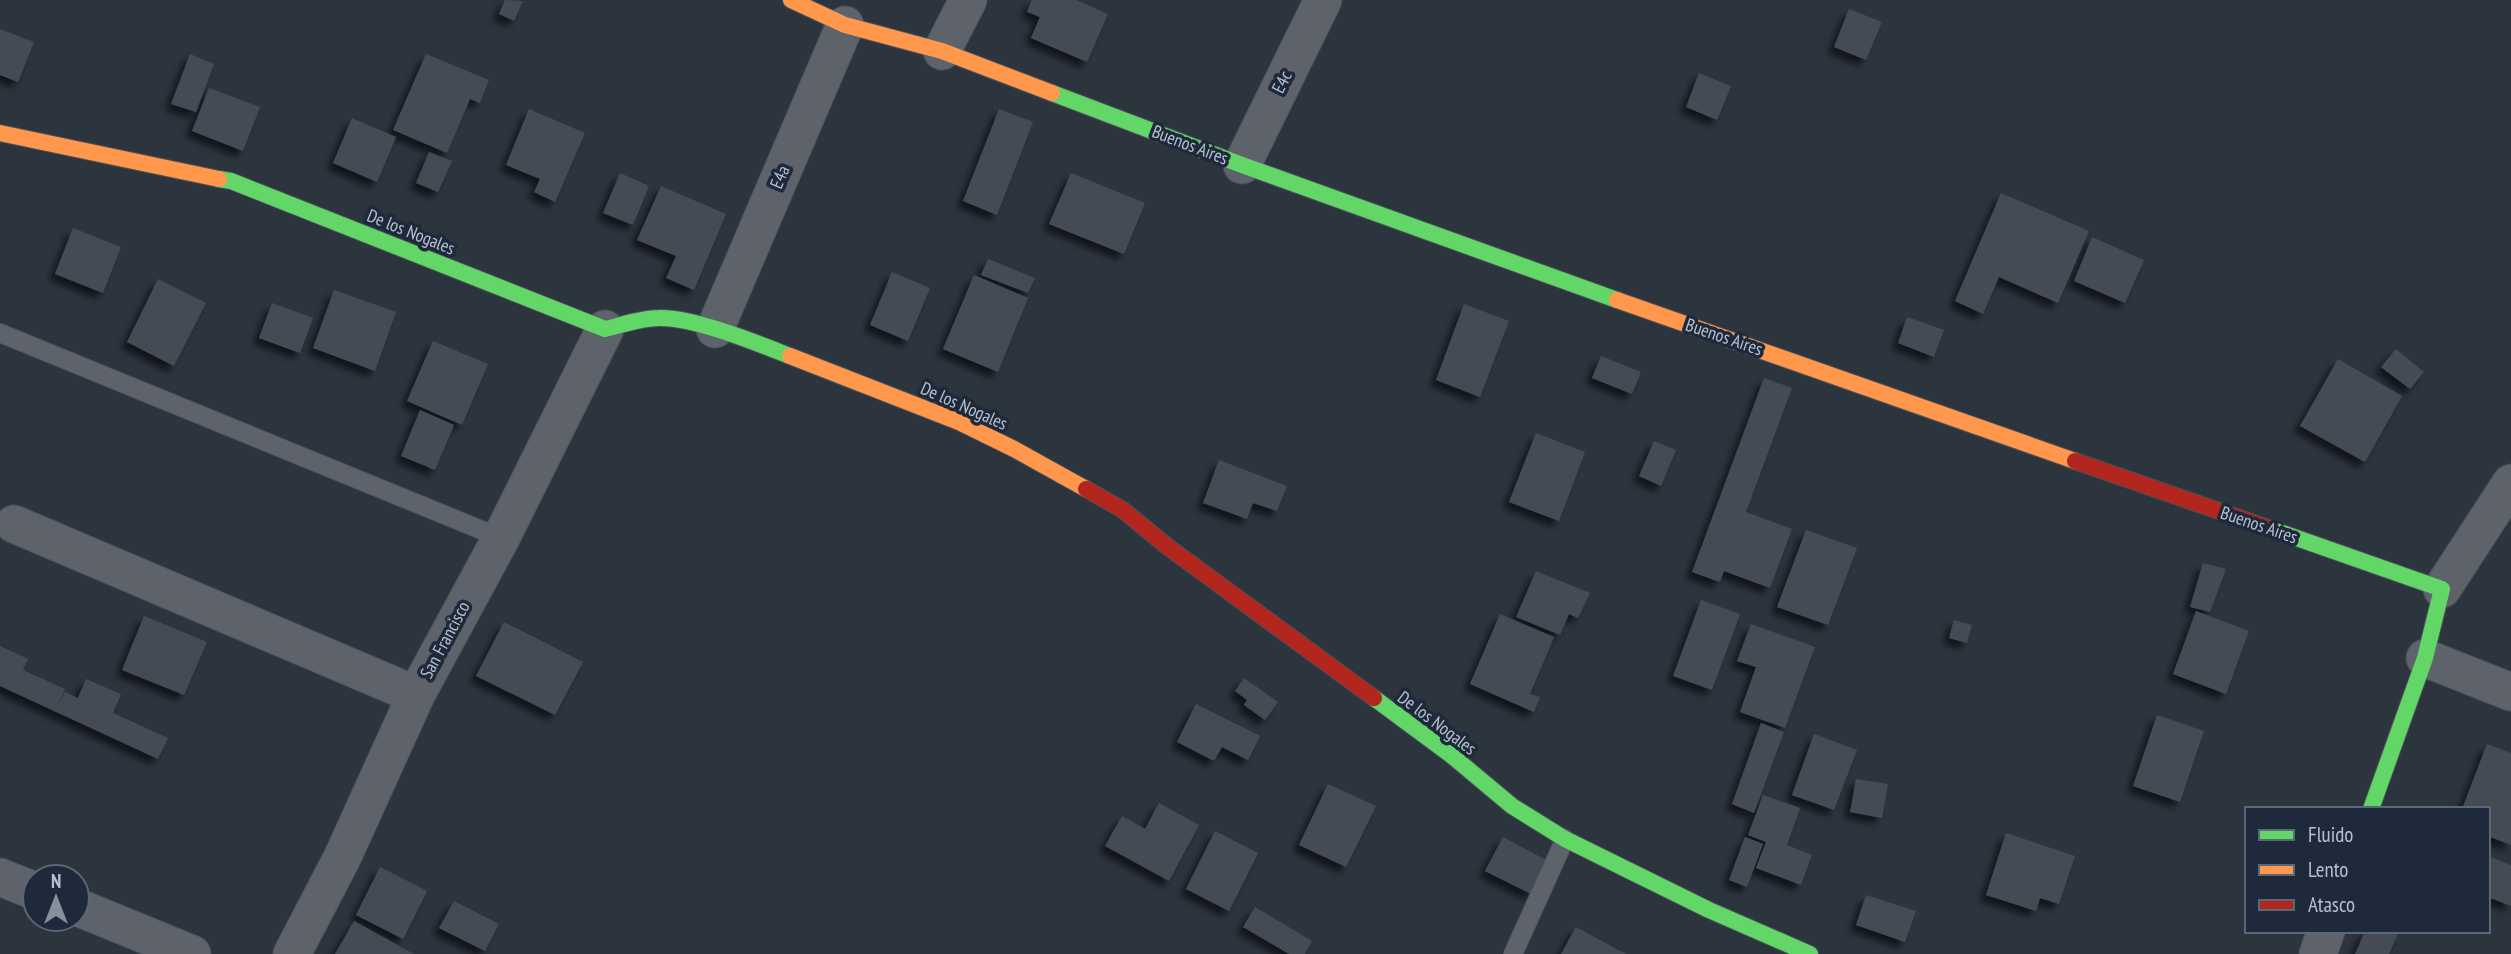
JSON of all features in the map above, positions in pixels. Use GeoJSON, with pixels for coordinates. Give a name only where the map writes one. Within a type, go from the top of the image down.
{"type":"FeatureCollection","features":[{"type":"Feature","properties":{"kind":"street","name":"Buenos Aires"},"geometry":{"type":"LineString","coordinates":[[791,0],[845,26],[942,51],[1242,165],[1626,303],[2442,589]]}},
{"type":"Feature","properties":{"kind":"street"},"geometry":{"type":"LineString","coordinates":[[942,51],[968,0]]}},
{"type":"Feature","properties":{"kind":"street","name":"E4c"},"geometry":{"type":"LineString","coordinates":[[1242,165],[1322,0]]}},
{"type":"Feature","properties":{"kind":"street","name":"E4a"},"geometry":{"type":"LineString","coordinates":[[715,328],[845,26]]}},
{"type":"Feature","properties":{"kind":"street","name":"De los Nogales"},"geometry":{"type":"LineString","coordinates":[[0,133],[231,181],[605,329],[657,318],[677,319],[715,328],[959,422],[1014,449],[1123,510],[1168,547],[1451,755],[1512,806],[1565,839],[1709,910],[1811,954]]}},
{"type":"Feature","properties":{"kind":"street","name":"San Francisco"},"geometry":{"type":"LineString","coordinates":[[292,954],[342,856],[416,695],[501,538],[605,329]]}},
{"type":"Feature","properties":{"kind":"street"},"geometry":{"type":"LineString","coordinates":[[2372,807],[2426,658],[2442,589],[2511,483]]}},
{"type":"Feature","properties":{"kind":"street"},"geometry":{"type":"LineString","coordinates":[[14,524],[416,695]]}},
{"type":"Feature","properties":{"kind":"street"},"geometry":{"type":"LineString","coordinates":[[2426,658],[2511,692]]}},
{"type":"Feature","properties":{"kind":"street"},"geometry":{"type":"LineString","coordinates":[[0,877],[21,885]]}},
{"type":"Feature","properties":{"kind":"street"},"geometry":{"type":"LineString","coordinates":[[91,913],[192,954]]}},
{"type":"Feature","properties":{"kind":"street"},"geometry":{"type":"LineString","coordinates":[[2318,954],[2325,933]]}},
{"type":"Feature","properties":{"kind":"lane"},"geometry":{"type":"LineString","coordinates":[[0,333],[501,538]]}},
{"type":"Feature","properties":{"kind":"lane"},"geometry":{"type":"LineString","coordinates":[[1513,954],[1565,839]]}},
{"type":"Feature","properties":{"kind":"building"},"geometry":{"type":"Polygon","coordinates":[[[505,0],[523,1],[514,21],[499,14],[505,0]]]}},
{"type":"Feature","properties":{"kind":"building"},"geometry":{"type":"Polygon","coordinates":[[[1032,0],[1076,0],[1108,14],[1087,62],[1031,38],[1040,17],[1027,12],[1032,0]]]}},
{"type":"Feature","properties":{"kind":"building"},"geometry":{"type":"Polygon","coordinates":[[[1849,9],[1882,22],[1866,60],[1834,47],[1849,9]]]}},
{"type":"Feature","properties":{"kind":"building"},"geometry":{"type":"Polygon","coordinates":[[[0,29],[34,42],[18,82],[0,75],[0,29]]]}},
{"type":"Feature","properties":{"kind":"building"},"geometry":{"type":"Polygon","coordinates":[[[190,54],[214,64],[196,112],[171,104],[190,54]]]}},
{"type":"Feature","properties":{"kind":"building"},"geometry":{"type":"Polygon","coordinates":[[[426,54],[489,80],[480,103],[470,99],[447,153],[393,130],[426,54]]]}},
{"type":"Feature","properties":{"kind":"building"},"geometry":{"type":"Polygon","coordinates":[[[1699,73],[1731,86],[1717,120],[1686,107],[1699,73]]]}},
{"type":"Feature","properties":{"kind":"building"},"geometry":{"type":"Polygon","coordinates":[[[209,88],[260,107],[243,151],[192,131],[209,88]]]}},
{"type":"Feature","properties":{"kind":"building"},"geometry":{"type":"Polygon","coordinates":[[[529,109],[585,133],[555,202],[534,192],[540,179],[506,165],[529,109]]]}},
{"type":"Feature","properties":{"kind":"building"},"geometry":{"type":"Polygon","coordinates":[[[999,109],[1033,122],[997,215],[963,201],[999,109]]]}},
{"type":"Feature","properties":{"kind":"building"},"geometry":{"type":"Polygon","coordinates":[[[352,118],[396,137],[377,182],[333,163],[352,118]]]}},
{"type":"Feature","properties":{"kind":"building"},"geometry":{"type":"Polygon","coordinates":[[[429,152],[452,161],[438,192],[416,183],[429,152]]]}},
{"type":"Feature","properties":{"kind":"building"},"geometry":{"type":"Polygon","coordinates":[[[620,173],[649,186],[633,225],[603,213],[620,173]]]}},
{"type":"Feature","properties":{"kind":"building"},"geometry":{"type":"Polygon","coordinates":[[[1071,173],[1145,203],[1124,254],[1049,224],[1071,173]]]}},
{"type":"Feature","properties":{"kind":"building"},"geometry":{"type":"Polygon","coordinates":[[[661,186],[726,214],[694,290],[666,278],[676,256],[637,240],[661,186]]]}},
{"type":"Feature","properties":{"kind":"building"},"geometry":{"type":"Polygon","coordinates":[[[2001,193],[2089,231],[2058,303],[1999,277],[1983,314],[1955,301],[2001,193]]]}},
{"type":"Feature","properties":{"kind":"building"},"geometry":{"type":"Polygon","coordinates":[[[73,228],[121,247],[103,293],[55,274],[73,228]]]}},
{"type":"Feature","properties":{"kind":"building"},"geometry":{"type":"Polygon","coordinates":[[[2092,237],[2144,260],[2125,303],[2074,281],[2092,237]]]}},
{"type":"Feature","properties":{"kind":"building"},"geometry":{"type":"Polygon","coordinates":[[[988,259],[1035,278],[1028,293],[981,275],[988,259]]]}},
{"type":"Feature","properties":{"kind":"building"},"geometry":{"type":"Polygon","coordinates":[[[892,272],[930,288],[908,341],[870,325],[892,272]]]}},
{"type":"Feature","properties":{"kind":"building"},"geometry":{"type":"Polygon","coordinates":[[[974,275],[1028,298],[998,372],[943,349],[974,275]]]}},
{"type":"Feature","properties":{"kind":"building"},"geometry":{"type":"Polygon","coordinates":[[[158,279],[206,303],[174,366],[127,342],[158,279]]]}},
{"type":"Feature","properties":{"kind":"building"},"geometry":{"type":"Polygon","coordinates":[[[334,290],[396,312],[375,371],[313,348],[334,290]]]}},
{"type":"Feature","properties":{"kind":"building"},"geometry":{"type":"Polygon","coordinates":[[[272,303],[313,318],[300,353],[259,338],[272,303]]]}},
{"type":"Feature","properties":{"kind":"building"},"geometry":{"type":"Polygon","coordinates":[[[1464,304],[1509,321],[1480,397],[1436,380],[1464,304]]]}},
{"type":"Feature","properties":{"kind":"building"},"geometry":{"type":"Polygon","coordinates":[[[1907,317],[1944,330],[1934,357],[1898,343],[1907,317]]]}},
{"type":"Feature","properties":{"kind":"building"},"geometry":{"type":"Polygon","coordinates":[[[433,341],[488,364],[462,425],[407,401],[433,341]]]}},
{"type":"Feature","properties":{"kind":"building"},"geometry":{"type":"Polygon","coordinates":[[[2396,349],[2424,372],[2410,389],[2381,367],[2396,349]]]}},
{"type":"Feature","properties":{"kind":"building"},"geometry":{"type":"Polygon","coordinates":[[[1601,356],[1641,372],[1632,394],[1592,378],[1601,356]]]}},
{"type":"Feature","properties":{"kind":"building"},"geometry":{"type":"Polygon","coordinates":[[[2338,359],[2402,396],[2365,462],[2300,426],[2338,359]]]}},
{"type":"Feature","properties":{"kind":"building"},"geometry":{"type":"Polygon","coordinates":[[[1764,378],[1792,388],[1746,512],[1792,529],[1770,588],[1724,571],[1720,582],[1692,572],[1764,378]]]}},
{"type":"Feature","properties":{"kind":"building"},"geometry":{"type":"Polygon","coordinates":[[[420,410],[454,425],[435,470],[401,456],[420,410]]]}},
{"type":"Feature","properties":{"kind":"building"},"geometry":{"type":"Polygon","coordinates":[[[1536,433],[1585,452],[1559,521],[1509,502],[1536,433]]]}},
{"type":"Feature","properties":{"kind":"building"},"geometry":{"type":"Polygon","coordinates":[[[1654,441],[1676,450],[1661,486],[1639,476],[1654,441]]]}},
{"type":"Feature","properties":{"kind":"building"},"geometry":{"type":"Polygon","coordinates":[[[1219,460],[1287,486],[1277,511],[1253,503],[1247,519],[1203,503],[1219,460]]]}},
{"type":"Feature","properties":{"kind":"building"},"geometry":{"type":"Polygon","coordinates":[[[1806,530],[1857,548],[1828,625],[1777,607],[1806,530]]]}},
{"type":"Feature","properties":{"kind":"building"},"geometry":{"type":"Polygon","coordinates":[[[2203,563],[2226,569],[2210,612],[2190,607],[2203,563]]]}},
{"type":"Feature","properties":{"kind":"building"},"geometry":{"type":"Polygon","coordinates":[[[1536,571],[1590,593],[1578,618],[1569,614],[1560,635],[1516,617],[1536,571]]]}},
{"type":"Feature","properties":{"kind":"building"},"geometry":{"type":"Polygon","coordinates":[[[1701,600],[1740,614],[1712,690],[1673,676],[1701,600]]]}},
{"type":"Feature","properties":{"kind":"building"},"geometry":{"type":"Polygon","coordinates":[[[2196,611],[2249,631],[2226,694],[2173,674],[2196,611]]]}},
{"type":"Feature","properties":{"kind":"building"},"geometry":{"type":"Polygon","coordinates":[[[1500,614],[1554,637],[1530,694],[1540,697],[1534,712],[1470,684],[1500,614]]]}},
{"type":"Feature","properties":{"kind":"building"},"geometry":{"type":"Polygon","coordinates":[[[144,616],[207,642],[184,695],[122,670],[144,616]]]}},
{"type":"Feature","properties":{"kind":"building"},"geometry":{"type":"Polygon","coordinates":[[[1954,620],[1972,625],[1967,643],[1949,638],[1954,620]]]}},
{"type":"Feature","properties":{"kind":"building"},"geometry":{"type":"Polygon","coordinates":[[[504,622],[583,662],[555,715],[476,676],[504,622]]]}},
{"type":"Feature","properties":{"kind":"building"},"geometry":{"type":"Polygon","coordinates":[[[1751,624],[1815,647],[1785,728],[1740,712],[1756,667],[1737,661],[1751,624]]]}},
{"type":"Feature","properties":{"kind":"building"},"geometry":{"type":"Polygon","coordinates":[[[0,646],[28,659],[23,670],[65,689],[57,707],[65,692],[78,698],[86,679],[121,694],[113,713],[168,738],[158,759],[0,686],[0,646]]]}},
{"type":"Feature","properties":{"kind":"building"},"geometry":{"type":"Polygon","coordinates":[[[1244,678],[1278,702],[1265,720],[1244,705],[1247,700],[1235,691],[1244,678]]]}},
{"type":"Feature","properties":{"kind":"building"},"geometry":{"type":"Polygon","coordinates":[[[1196,704],[1260,736],[1248,760],[1222,747],[1214,761],[1177,742],[1196,704]]]}},
{"type":"Feature","properties":{"kind":"building"},"geometry":{"type":"Polygon","coordinates":[[[2157,715],[2204,731],[2180,802],[2133,786],[2157,715]]]}},
{"type":"Feature","properties":{"kind":"building"},"geometry":{"type":"Polygon","coordinates":[[[1761,723],[1784,732],[1754,813],[1732,804],[1761,723]]]}},
{"type":"Feature","properties":{"kind":"building"},"geometry":{"type":"Polygon","coordinates":[[[1814,734],[1857,750],[1834,810],[1792,795],[1814,734]]]}},
{"type":"Feature","properties":{"kind":"building"},"geometry":{"type":"Polygon","coordinates":[[[2487,744],[2511,753],[2511,845],[2490,837],[2490,807],[2463,807],[2487,744]]]}},
{"type":"Feature","properties":{"kind":"building"},"geometry":{"type":"Polygon","coordinates":[[[1856,779],[1888,784],[1882,818],[1850,812],[1856,779]]]}},
{"type":"Feature","properties":{"kind":"building"},"geometry":{"type":"Polygon","coordinates":[[[1328,784],[1376,806],[1346,867],[1299,845],[1328,784]]]}},
{"type":"Feature","properties":{"kind":"building"},"geometry":{"type":"Polygon","coordinates":[[[1763,795],[1800,808],[1787,845],[1812,855],[1801,885],[1756,868],[1766,842],[1748,835],[1763,795]]]}},
{"type":"Feature","properties":{"kind":"building"},"geometry":{"type":"Polygon","coordinates":[[[1159,803],[1199,825],[1169,881],[1105,846],[1122,816],[1145,829],[1159,803]]]}},
{"type":"Feature","properties":{"kind":"building"},"geometry":{"type":"Polygon","coordinates":[[[1215,831],[1258,853],[1229,911],[1186,889],[1215,831]]]}},
{"type":"Feature","properties":{"kind":"building"},"geometry":{"type":"Polygon","coordinates":[[[2006,833],[2075,856],[2059,904],[2040,898],[2036,911],[1986,895],[2006,833]]]}},
{"type":"Feature","properties":{"kind":"building"},"geometry":{"type":"Polygon","coordinates":[[[1503,837],[1548,861],[1531,894],[1485,871],[1503,837]]]}},
{"type":"Feature","properties":{"kind":"building"},"geometry":{"type":"Polygon","coordinates":[[[1745,837],[1763,844],[1747,887],[1729,880],[1745,837]]]}},
{"type":"Feature","properties":{"kind":"building"},"geometry":{"type":"Polygon","coordinates":[[[2490,857],[2511,865],[2511,906],[2490,898],[2490,857]]]}},
{"type":"Feature","properties":{"kind":"building"},"geometry":{"type":"Polygon","coordinates":[[[380,867],[427,891],[403,939],[356,915],[380,867]]]}},
{"type":"Feature","properties":{"kind":"building"},"geometry":{"type":"Polygon","coordinates":[[[1866,895],[1916,911],[1905,942],[1856,925],[1866,895]]]}},
{"type":"Feature","properties":{"kind":"building"},"geometry":{"type":"Polygon","coordinates":[[[454,901],[499,924],[485,951],[439,928],[454,901]]]}},
{"type":"Feature","properties":{"kind":"building"},"geometry":{"type":"Polygon","coordinates":[[[1255,907],[1312,941],[1305,954],[1289,954],[1243,927],[1255,907]]]}},
{"type":"Feature","properties":{"kind":"building"},"geometry":{"type":"Polygon","coordinates":[[[354,921],[414,954],[335,954],[354,921]]]}},
{"type":"Feature","properties":{"kind":"building"},"geometry":{"type":"Polygon","coordinates":[[[1576,927],[1626,954],[1561,954],[1576,927]]]}},
{"type":"Feature","properties":{"kind":"building"},"geometry":{"type":"Polygon","coordinates":[[[2364,933],[2398,933],[2389,954],[2355,954],[2364,933]]]}},
{"type":"Feature","properties":{"kind":"traffic: fast"},"geometry":{"type":"LineString","coordinates":[[1052,93],[1242,165],[1617,300]]}},
{"type":"Feature","properties":{"kind":"traffic: fast"},"geometry":{"type":"LineString","coordinates":[[219,179],[231,181],[605,329],[645,319],[673,319],[725,332],[790,356]]}},
{"type":"Feature","properties":{"kind":"traffic: fast"},"geometry":{"type":"LineString","coordinates":[[2268,528],[2442,589],[2425,658],[2372,807]]}},
{"type":"Feature","properties":{"kind":"traffic: fast"},"geometry":{"type":"LineString","coordinates":[[1374,698],[1451,755],[1512,806],[1565,839],[1709,910],[1810,954]]}},
{"type":"Feature","properties":{"kind":"traffic: slow"},"geometry":{"type":"LineString","coordinates":[[791,0],[845,25],[942,51],[1052,93]]}},
{"type":"Feature","properties":{"kind":"traffic: slow"},"geometry":{"type":"LineString","coordinates":[[0,133],[219,179]]}},
{"type":"Feature","properties":{"kind":"traffic: slow"},"geometry":{"type":"LineString","coordinates":[[1617,300],[2075,461]]}},
{"type":"Feature","properties":{"kind":"traffic: slow"},"geometry":{"type":"LineString","coordinates":[[790,356],[959,422],[1086,489]]}},
{"type":"Feature","properties":{"kind":"traffic: jam"},"geometry":{"type":"LineString","coordinates":[[2075,461],[2268,528]]}},
{"type":"Feature","properties":{"kind":"traffic: jam"},"geometry":{"type":"LineString","coordinates":[[1086,489],[1123,510],[1168,547],[1374,698]]}}]}
